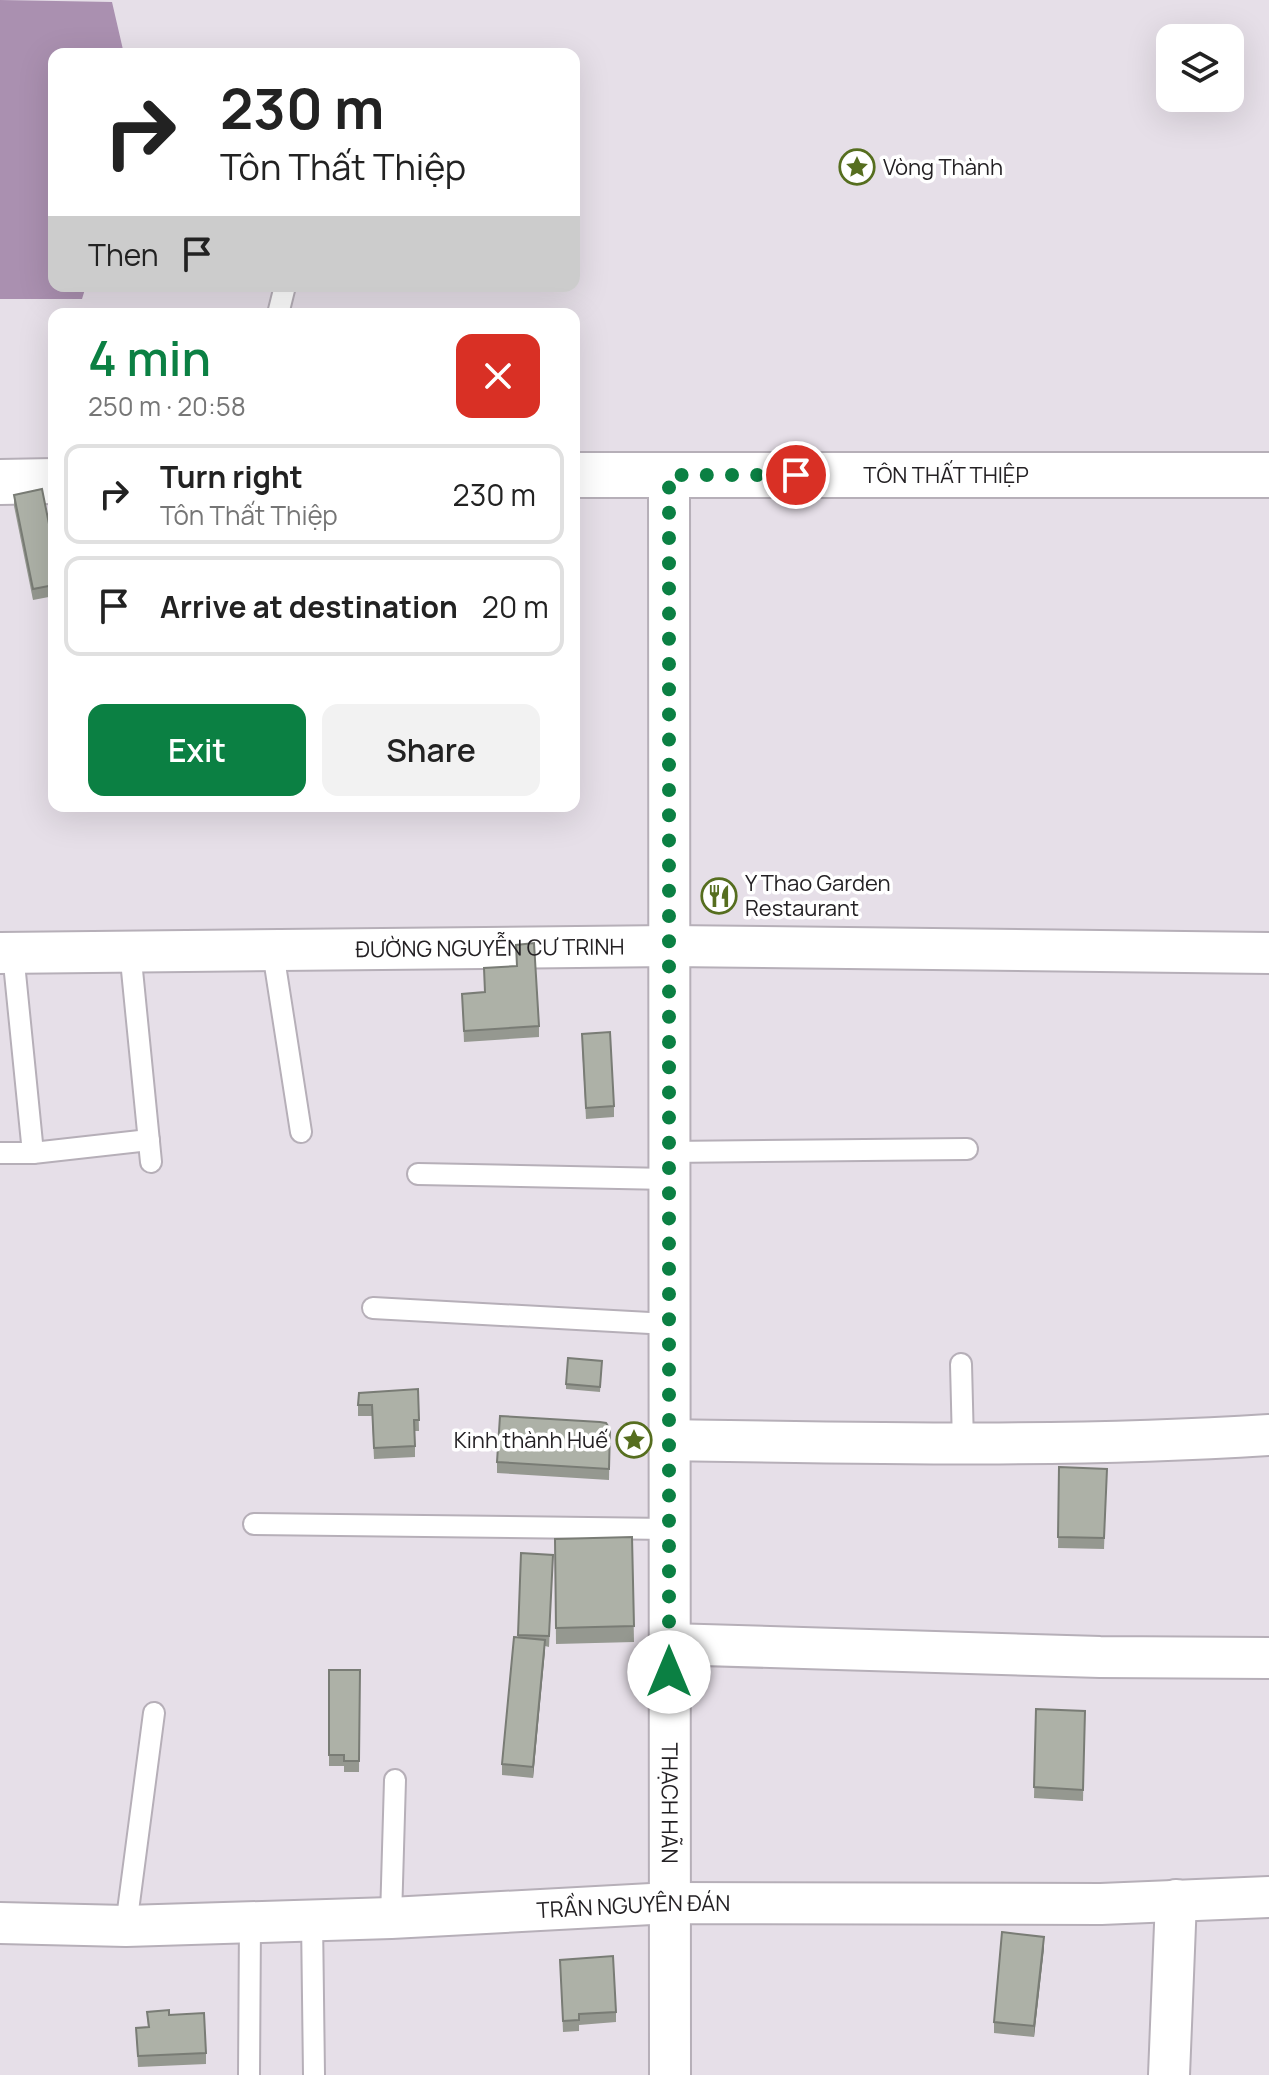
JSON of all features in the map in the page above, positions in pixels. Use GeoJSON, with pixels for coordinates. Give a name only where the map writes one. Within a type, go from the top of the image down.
{"type":"FeatureCollection","features":[{"type":"Feature","properties":{"kind":"street","name":"TÔN THẤT THIỆP"},"geometry":{"type":"LineString","coordinates":[[580,475],[1269,475]]}},
{"type":"Feature","properties":{"kind":"street","name":"THẠCH HÃN"},"geometry":{"type":"LineString","coordinates":[[669,475],[670,2075]]}},
{"type":"Feature","properties":{"kind":"street"},"geometry":{"type":"LineString","coordinates":[[0,482],[48,481]]}},
{"type":"Feature","properties":{"kind":"street","name":"ĐƯỜNG NGUYỄN CƯ TRINH"},"geometry":{"type":"LineString","coordinates":[[6,953],[670,946],[1269,953]]}},
{"type":"Feature","properties":{"kind":"street"},"geometry":{"type":"LineString","coordinates":[[669,1440],[963,1444],[1269,1435]]}},
{"type":"Feature","properties":{"kind":"street"},"geometry":{"type":"LineString","coordinates":[[669,1644],[1100,1657],[1269,1658]]}},
{"type":"Feature","properties":{"kind":"street","name":"TRẦN NGUYÊN ĐÁN"},"geometry":{"type":"LineString","coordinates":[[0,1923],[126,1926],[391,1918],[670,1903],[1101,1904],[1269,1897]]}},
{"type":"Feature","properties":{"kind":"street"},"geometry":{"type":"LineString","coordinates":[[1169,2075],[1176,1900]]}},
{"type":"Feature","properties":{"kind":"lane"},"geometry":{"type":"LineString","coordinates":[[130,950],[151,1162]]}},
{"type":"Feature","properties":{"kind":"lane"},"geometry":{"type":"LineString","coordinates":[[273,952],[301,1132]]}},
{"type":"Feature","properties":{"kind":"lane"},"geometry":{"type":"LineString","coordinates":[[6,953],[33,1153]]}},
{"type":"Feature","properties":{"kind":"lane"},"geometry":{"type":"LineString","coordinates":[[0,1153],[33,1153],[149,1140]]}},
{"type":"Feature","properties":{"kind":"lane"},"geometry":{"type":"LineString","coordinates":[[418,1174],[668,1166],[967,1149]]}},
{"type":"Feature","properties":{"kind":"lane"},"geometry":{"type":"LineString","coordinates":[[373,1308],[668,1324]]}},
{"type":"Feature","properties":{"kind":"lane"},"geometry":{"type":"LineString","coordinates":[[961,1364],[963,1444]]}},
{"type":"Feature","properties":{"kind":"lane"},"geometry":{"type":"LineString","coordinates":[[254,1524],[669,1529]]}},
{"type":"Feature","properties":{"kind":"lane"},"geometry":{"type":"LineString","coordinates":[[126,1926],[154,1713]]}},
{"type":"Feature","properties":{"kind":"lane"},"geometry":{"type":"LineString","coordinates":[[391,1918],[395,1780]]}},
{"type":"Feature","properties":{"kind":"lane"},"geometry":{"type":"LineString","coordinates":[[312,1919],[314,2075]]}},
{"type":"Feature","properties":{"kind":"lane"},"geometry":{"type":"LineString","coordinates":[[249,2075],[250,1921]]}},
{"type":"Feature","properties":{"kind":"shaded area"},"geometry":{"type":"Polygon","coordinates":[[[0,0],[112,2],[123,48],[48,48],[48,292],[84,292],[82,299],[0,299],[0,0]]]}},
{"type":"Feature","properties":{"kind":"building"},"geometry":{"type":"Polygon","coordinates":[[[42,489],[48,519],[48,586],[33,589],[14,495],[42,489]]]}},
{"type":"Feature","properties":{"kind":"building"},"geometry":{"type":"Polygon","coordinates":[[[534,943],[539,1026],[464,1031],[462,994],[485,992],[484,968],[517,966],[516,945],[534,943]]]}},
{"type":"Feature","properties":{"kind":"building"},"geometry":{"type":"Polygon","coordinates":[[[610,1032],[614,1106],[586,1108],[582,1034],[610,1032]]]}},
{"type":"Feature","properties":{"kind":"building"},"geometry":{"type":"Polygon","coordinates":[[[568,1358],[602,1361],[600,1387],[566,1384],[568,1358]]]}},
{"type":"Feature","properties":{"kind":"building"},"geometry":{"type":"Polygon","coordinates":[[[418,1389],[419,1420],[414,1420],[415,1446],[374,1448],[372,1405],[358,1405],[359,1393],[418,1389]]]}},
{"type":"Feature","properties":{"kind":"building"},"geometry":{"type":"Polygon","coordinates":[[[500,1416],[606,1423],[610,1429],[609,1469],[497,1462],[500,1416]]]}},
{"type":"Feature","properties":{"kind":"building"},"geometry":{"type":"Polygon","coordinates":[[[1059,1467],[1107,1469],[1104,1538],[1058,1537],[1059,1467]]]}},
{"type":"Feature","properties":{"kind":"building"},"geometry":{"type":"Polygon","coordinates":[[[632,1537],[634,1626],[556,1628],[555,1539],[632,1537]]]}},
{"type":"Feature","properties":{"kind":"building"},"geometry":{"type":"Polygon","coordinates":[[[521,1553],[553,1555],[549,1636],[518,1635],[521,1553]]]}},
{"type":"Feature","properties":{"kind":"building"},"geometry":{"type":"Polygon","coordinates":[[[514,1637],[545,1640],[533,1767],[502,1764],[514,1637]]]}},
{"type":"Feature","properties":{"kind":"building"},"geometry":{"type":"Polygon","coordinates":[[[329,1670],[360,1670],[359,1761],[344,1761],[344,1755],[329,1755],[329,1670]]]}},
{"type":"Feature","properties":{"kind":"building"},"geometry":{"type":"Polygon","coordinates":[[[1036,1709],[1085,1711],[1083,1790],[1034,1787],[1036,1709]]]}},
{"type":"Feature","properties":{"kind":"building"},"geometry":{"type":"Polygon","coordinates":[[[1002,1932],[1044,1937],[1034,2026],[994,2022],[1002,1932]]]}},
{"type":"Feature","properties":{"kind":"building"},"geometry":{"type":"Polygon","coordinates":[[[613,1956],[616,2012],[579,2014],[579,2020],[563,2021],[560,1960],[613,1956]]]}},
{"type":"Feature","properties":{"kind":"building"},"geometry":{"type":"Polygon","coordinates":[[[169,2010],[169,2015],[204,2013],[206,2053],[138,2056],[136,2028],[149,2027],[147,2012],[169,2010]]]}},
{"type":"Feature","properties":{"kind":"place","name":"Vòng Thành"},"geometry":{"type":"Point","coordinates":[857,167]}},
{"type":"Feature","properties":{"kind":"place","name":"Y Thao Garden Restaurant"},"geometry":{"type":"Point","coordinates":[719,896]}},
{"type":"Feature","properties":{"kind":"place","name":"Kinh thành Huế"},"geometry":{"type":"Point","coordinates":[634,1440]}},
{"type":"Feature","properties":{"kind":"route"},"geometry":{"type":"LineString","coordinates":[[669,1672],[669,475],[796,475]]}}]}
